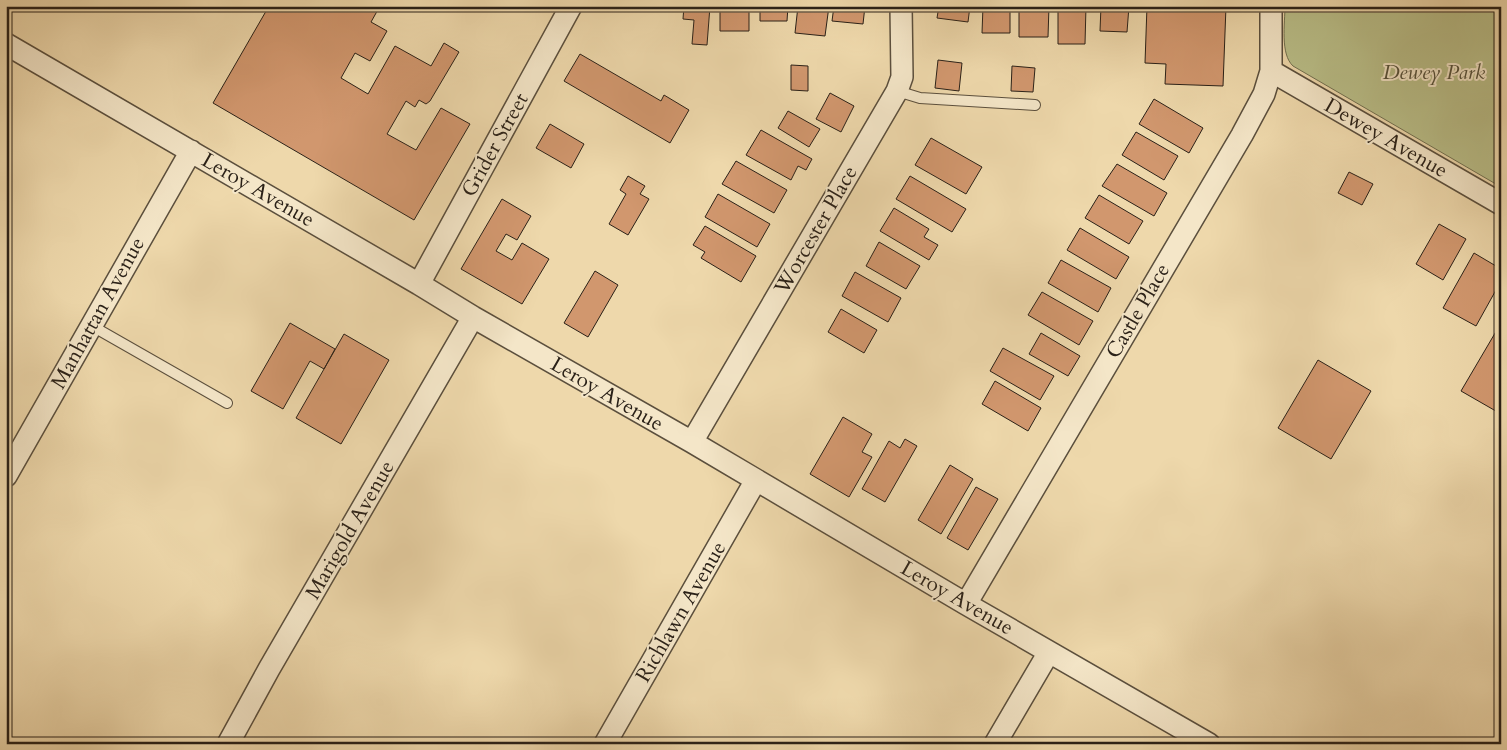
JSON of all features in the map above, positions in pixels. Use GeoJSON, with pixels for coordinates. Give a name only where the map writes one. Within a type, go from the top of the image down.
{"type":"FeatureCollection","features":[{"type":"Feature","properties":{"kind":"street","name":"Grider Street"},"geometry":{"type":"LineString","coordinates":[[419,284],[571,6]]}},
{"type":"Feature","properties":{"kind":"street","name":"Worcester Place"},"geometry":{"type":"LineString","coordinates":[[692,442],[897,91],[902,77],[901,6]]}},
{"type":"Feature","properties":{"kind":"street","name":"Castle Place"},"geometry":{"type":"LineString","coordinates":[[966,604],[1242,135],[1264,94],[1271,71],[1271,6]]}},
{"type":"Feature","properties":{"kind":"street","name":"Leroy Avenue"},"geometry":{"type":"LineString","coordinates":[[6,44],[1209,744]]}},
{"type":"Feature","properties":{"kind":"street","name":"Dewey Avenue"},"geometry":{"type":"LineString","coordinates":[[1271,71],[1501,204]]}},
{"type":"Feature","properties":{"kind":"street","name":"Manhattan Avenue"},"geometry":{"type":"LineString","coordinates":[[6,476],[190,151]]}},
{"type":"Feature","properties":{"kind":"street","name":"Marigold Avenue"},"geometry":{"type":"LineString","coordinates":[[228,744],[269,669],[473,317]]}},
{"type":"Feature","properties":{"kind":"street","name":"Richlawn Avenue"},"geometry":{"type":"LineString","coordinates":[[605,744],[756,480]]}},
{"type":"Feature","properties":{"kind":"street"},"geometry":{"type":"LineString","coordinates":[[994,744],[1049,652]]}},
{"type":"Feature","properties":{"kind":"lane"},"geometry":{"type":"LineString","coordinates":[[897,91],[920,98],[1035,105]]}},
{"type":"Feature","properties":{"kind":"lane"},"geometry":{"type":"LineString","coordinates":[[92,326],[227,403]]}},
{"type":"Feature","properties":{"kind":"green space","name":"Dewey Park"},"geometry":{"type":"Polygon","coordinates":[[[1285,6],[1501,6],[1501,187],[1293,66],[1286,54],[1285,6]]]}},
{"type":"Feature","properties":{"kind":"building"},"geometry":{"type":"Polygon","coordinates":[[[269,6],[380,6],[371,22],[387,31],[370,61],[355,53],[341,78],[368,94],[395,46],[431,66],[444,43],[459,52],[430,101],[426,104],[419,100],[415,107],[406,101],[387,134],[416,150],[441,108],[470,124],[414,220],[213,103],[269,6]]]}},
{"type":"Feature","properties":{"kind":"building"},"geometry":{"type":"Polygon","coordinates":[[[684,6],[710,6],[707,45],[692,44],[694,20],[683,19],[684,6]]]}},
{"type":"Feature","properties":{"kind":"building"},"geometry":{"type":"Polygon","coordinates":[[[720,6],[749,6],[749,31],[720,31],[720,6]]]}},
{"type":"Feature","properties":{"kind":"building"},"geometry":{"type":"Polygon","coordinates":[[[760,6],[788,6],[787,21],[760,21],[760,6]]]}},
{"type":"Feature","properties":{"kind":"building"},"geometry":{"type":"Polygon","coordinates":[[[798,6],[829,6],[825,36],[795,33],[798,6]]]}},
{"type":"Feature","properties":{"kind":"building"},"geometry":{"type":"Polygon","coordinates":[[[834,6],[865,6],[863,24],[832,21],[834,6]]]}},
{"type":"Feature","properties":{"kind":"building"},"geometry":{"type":"Polygon","coordinates":[[[939,6],[970,6],[968,22],[937,18],[939,6]]]}},
{"type":"Feature","properties":{"kind":"building"},"geometry":{"type":"Polygon","coordinates":[[[983,6],[1010,6],[1010,33],[982,33],[983,6]]]}},
{"type":"Feature","properties":{"kind":"building"},"geometry":{"type":"Polygon","coordinates":[[[1019,6],[1049,6],[1048,37],[1019,37],[1019,6]]]}},
{"type":"Feature","properties":{"kind":"building"},"geometry":{"type":"Polygon","coordinates":[[[1058,6],[1086,6],[1085,44],[1058,44],[1058,6]]]}},
{"type":"Feature","properties":{"kind":"building"},"geometry":{"type":"Polygon","coordinates":[[[1101,6],[1129,6],[1127,32],[1100,31],[1101,6]]]}},
{"type":"Feature","properties":{"kind":"building"},"geometry":{"type":"Polygon","coordinates":[[[1147,6],[1226,6],[1223,86],[1165,84],[1166,64],[1145,63],[1147,6]]]}},
{"type":"Feature","properties":{"kind":"building"},"geometry":{"type":"Polygon","coordinates":[[[580,54],[661,101],[664,95],[689,110],[670,143],[564,81],[580,54]]]}},
{"type":"Feature","properties":{"kind":"building"},"geometry":{"type":"Polygon","coordinates":[[[938,60],[962,63],[959,91],[935,88],[938,60]]]}},
{"type":"Feature","properties":{"kind":"building"},"geometry":{"type":"Polygon","coordinates":[[[791,65],[808,66],[808,91],[791,90],[791,65]]]}},
{"type":"Feature","properties":{"kind":"building"},"geometry":{"type":"Polygon","coordinates":[[[1012,66],[1035,68],[1033,92],[1011,91],[1012,66]]]}},
{"type":"Feature","properties":{"kind":"building"},"geometry":{"type":"Polygon","coordinates":[[[830,93],[854,106],[841,132],[816,119],[830,93]]]}},
{"type":"Feature","properties":{"kind":"building"},"geometry":{"type":"Polygon","coordinates":[[[1154,99],[1203,128],[1189,153],[1139,124],[1154,99]]]}},
{"type":"Feature","properties":{"kind":"building"},"geometry":{"type":"Polygon","coordinates":[[[788,111],[820,129],[809,147],[778,128],[788,111]]]}},
{"type":"Feature","properties":{"kind":"building"},"geometry":{"type":"Polygon","coordinates":[[[550,124],[584,144],[571,168],[536,148],[550,124]]]}},
{"type":"Feature","properties":{"kind":"building"},"geometry":{"type":"Polygon","coordinates":[[[761,130],[812,159],[806,170],[798,166],[791,180],[746,155],[761,130]]]}},
{"type":"Feature","properties":{"kind":"building"},"geometry":{"type":"Polygon","coordinates":[[[1136,132],[1178,156],[1164,180],[1122,155],[1136,132]]]}},
{"type":"Feature","properties":{"kind":"building"},"geometry":{"type":"Polygon","coordinates":[[[931,138],[982,167],[966,194],[915,165],[931,138]]]}},
{"type":"Feature","properties":{"kind":"building"},"geometry":{"type":"Polygon","coordinates":[[[736,161],[787,190],[774,213],[722,184],[736,161]]]}},
{"type":"Feature","properties":{"kind":"building"},"geometry":{"type":"Polygon","coordinates":[[[1117,164],[1167,193],[1154,216],[1102,186],[1117,164]]]}},
{"type":"Feature","properties":{"kind":"building"},"geometry":{"type":"Polygon","coordinates":[[[1349,172],[1373,184],[1362,205],[1338,193],[1349,172]]]}},
{"type":"Feature","properties":{"kind":"building"},"geometry":{"type":"Polygon","coordinates":[[[628,176],[645,186],[640,194],[649,199],[628,235],[609,224],[626,194],[620,190],[628,176]]]}},
{"type":"Feature","properties":{"kind":"building"},"geometry":{"type":"Polygon","coordinates":[[[910,176],[966,209],[952,232],[896,199],[910,176]]]}},
{"type":"Feature","properties":{"kind":"building"},"geometry":{"type":"Polygon","coordinates":[[[718,194],[770,224],[757,247],[705,217],[718,194]]]}},
{"type":"Feature","properties":{"kind":"building"},"geometry":{"type":"Polygon","coordinates":[[[1099,195],[1143,221],[1129,244],[1085,218],[1099,195]]]}},
{"type":"Feature","properties":{"kind":"building"},"geometry":{"type":"Polygon","coordinates":[[[502,199],[531,216],[517,240],[506,234],[496,251],[512,260],[522,243],[549,259],[522,304],[461,269],[502,199]]]}},
{"type":"Feature","properties":{"kind":"building"},"geometry":{"type":"Polygon","coordinates":[[[894,208],[929,229],[924,237],[938,245],[929,260],[880,231],[894,208]]]}},
{"type":"Feature","properties":{"kind":"building"},"geometry":{"type":"Polygon","coordinates":[[[1439,224],[1466,239],[1443,280],[1416,264],[1439,224]]]}},
{"type":"Feature","properties":{"kind":"building"},"geometry":{"type":"Polygon","coordinates":[[[705,226],[756,256],[741,282],[701,258],[705,252],[693,245],[705,226]]]}},
{"type":"Feature","properties":{"kind":"building"},"geometry":{"type":"Polygon","coordinates":[[[1080,228],[1129,257],[1116,279],[1067,250],[1080,228]]]}},
{"type":"Feature","properties":{"kind":"building"},"geometry":{"type":"Polygon","coordinates":[[[879,242],[920,266],[906,289],[866,266],[879,242]]]}},
{"type":"Feature","properties":{"kind":"building"},"geometry":{"type":"Polygon","coordinates":[[[1474,253],[1501,269],[1501,281],[1476,326],[1443,308],[1474,253]]]}},
{"type":"Feature","properties":{"kind":"building"},"geometry":{"type":"Polygon","coordinates":[[[1061,260],[1111,288],[1098,312],[1048,283],[1061,260]]]}},
{"type":"Feature","properties":{"kind":"building"},"geometry":{"type":"Polygon","coordinates":[[[595,271],[618,285],[588,337],[564,323],[595,271]]]}},
{"type":"Feature","properties":{"kind":"building"},"geometry":{"type":"Polygon","coordinates":[[[855,272],[901,298],[888,322],[842,296],[855,272]]]}},
{"type":"Feature","properties":{"kind":"building"},"geometry":{"type":"Polygon","coordinates":[[[1042,292],[1093,321],[1079,345],[1028,315],[1042,292]]]}},
{"type":"Feature","properties":{"kind":"building"},"geometry":{"type":"Polygon","coordinates":[[[841,309],[877,330],[864,353],[828,332],[841,309]]]}},
{"type":"Feature","properties":{"kind":"building"},"geometry":{"type":"Polygon","coordinates":[[[290,323],[335,349],[324,369],[310,361],[283,409],[251,391],[290,323]]]}},
{"type":"Feature","properties":{"kind":"building"},"geometry":{"type":"Polygon","coordinates":[[[1501,323],[1501,371],[1496,379],[1501,382],[1501,414],[1461,391],[1501,323]]]}},
{"type":"Feature","properties":{"kind":"building"},"geometry":{"type":"Polygon","coordinates":[[[1041,333],[1080,356],[1068,376],[1029,354],[1041,333]]]}},
{"type":"Feature","properties":{"kind":"building"},"geometry":{"type":"Polygon","coordinates":[[[344,334],[389,360],[341,444],[296,418],[344,334]]]}},
{"type":"Feature","properties":{"kind":"building"},"geometry":{"type":"Polygon","coordinates":[[[1003,348],[1054,376],[1040,400],[990,371],[1003,348]]]}},
{"type":"Feature","properties":{"kind":"building"},"geometry":{"type":"Polygon","coordinates":[[[1318,360],[1371,391],[1331,459],[1278,428],[1318,360]]]}},
{"type":"Feature","properties":{"kind":"building"},"geometry":{"type":"Polygon","coordinates":[[[995,381],[1041,408],[1028,431],[982,404],[995,381]]]}},
{"type":"Feature","properties":{"kind":"building"},"geometry":{"type":"Polygon","coordinates":[[[843,417],[872,434],[862,452],[872,457],[849,497],[810,474],[843,417]]]}},
{"type":"Feature","properties":{"kind":"building"},"geometry":{"type":"Polygon","coordinates":[[[905,439],[917,446],[885,502],[862,489],[889,441],[900,448],[905,439]]]}},
{"type":"Feature","properties":{"kind":"building"},"geometry":{"type":"Polygon","coordinates":[[[950,465],[973,479],[941,534],[918,520],[950,465]]]}},
{"type":"Feature","properties":{"kind":"building"},"geometry":{"type":"Polygon","coordinates":[[[976,487],[998,499],[968,550],[947,538],[976,487]]]}}]}
